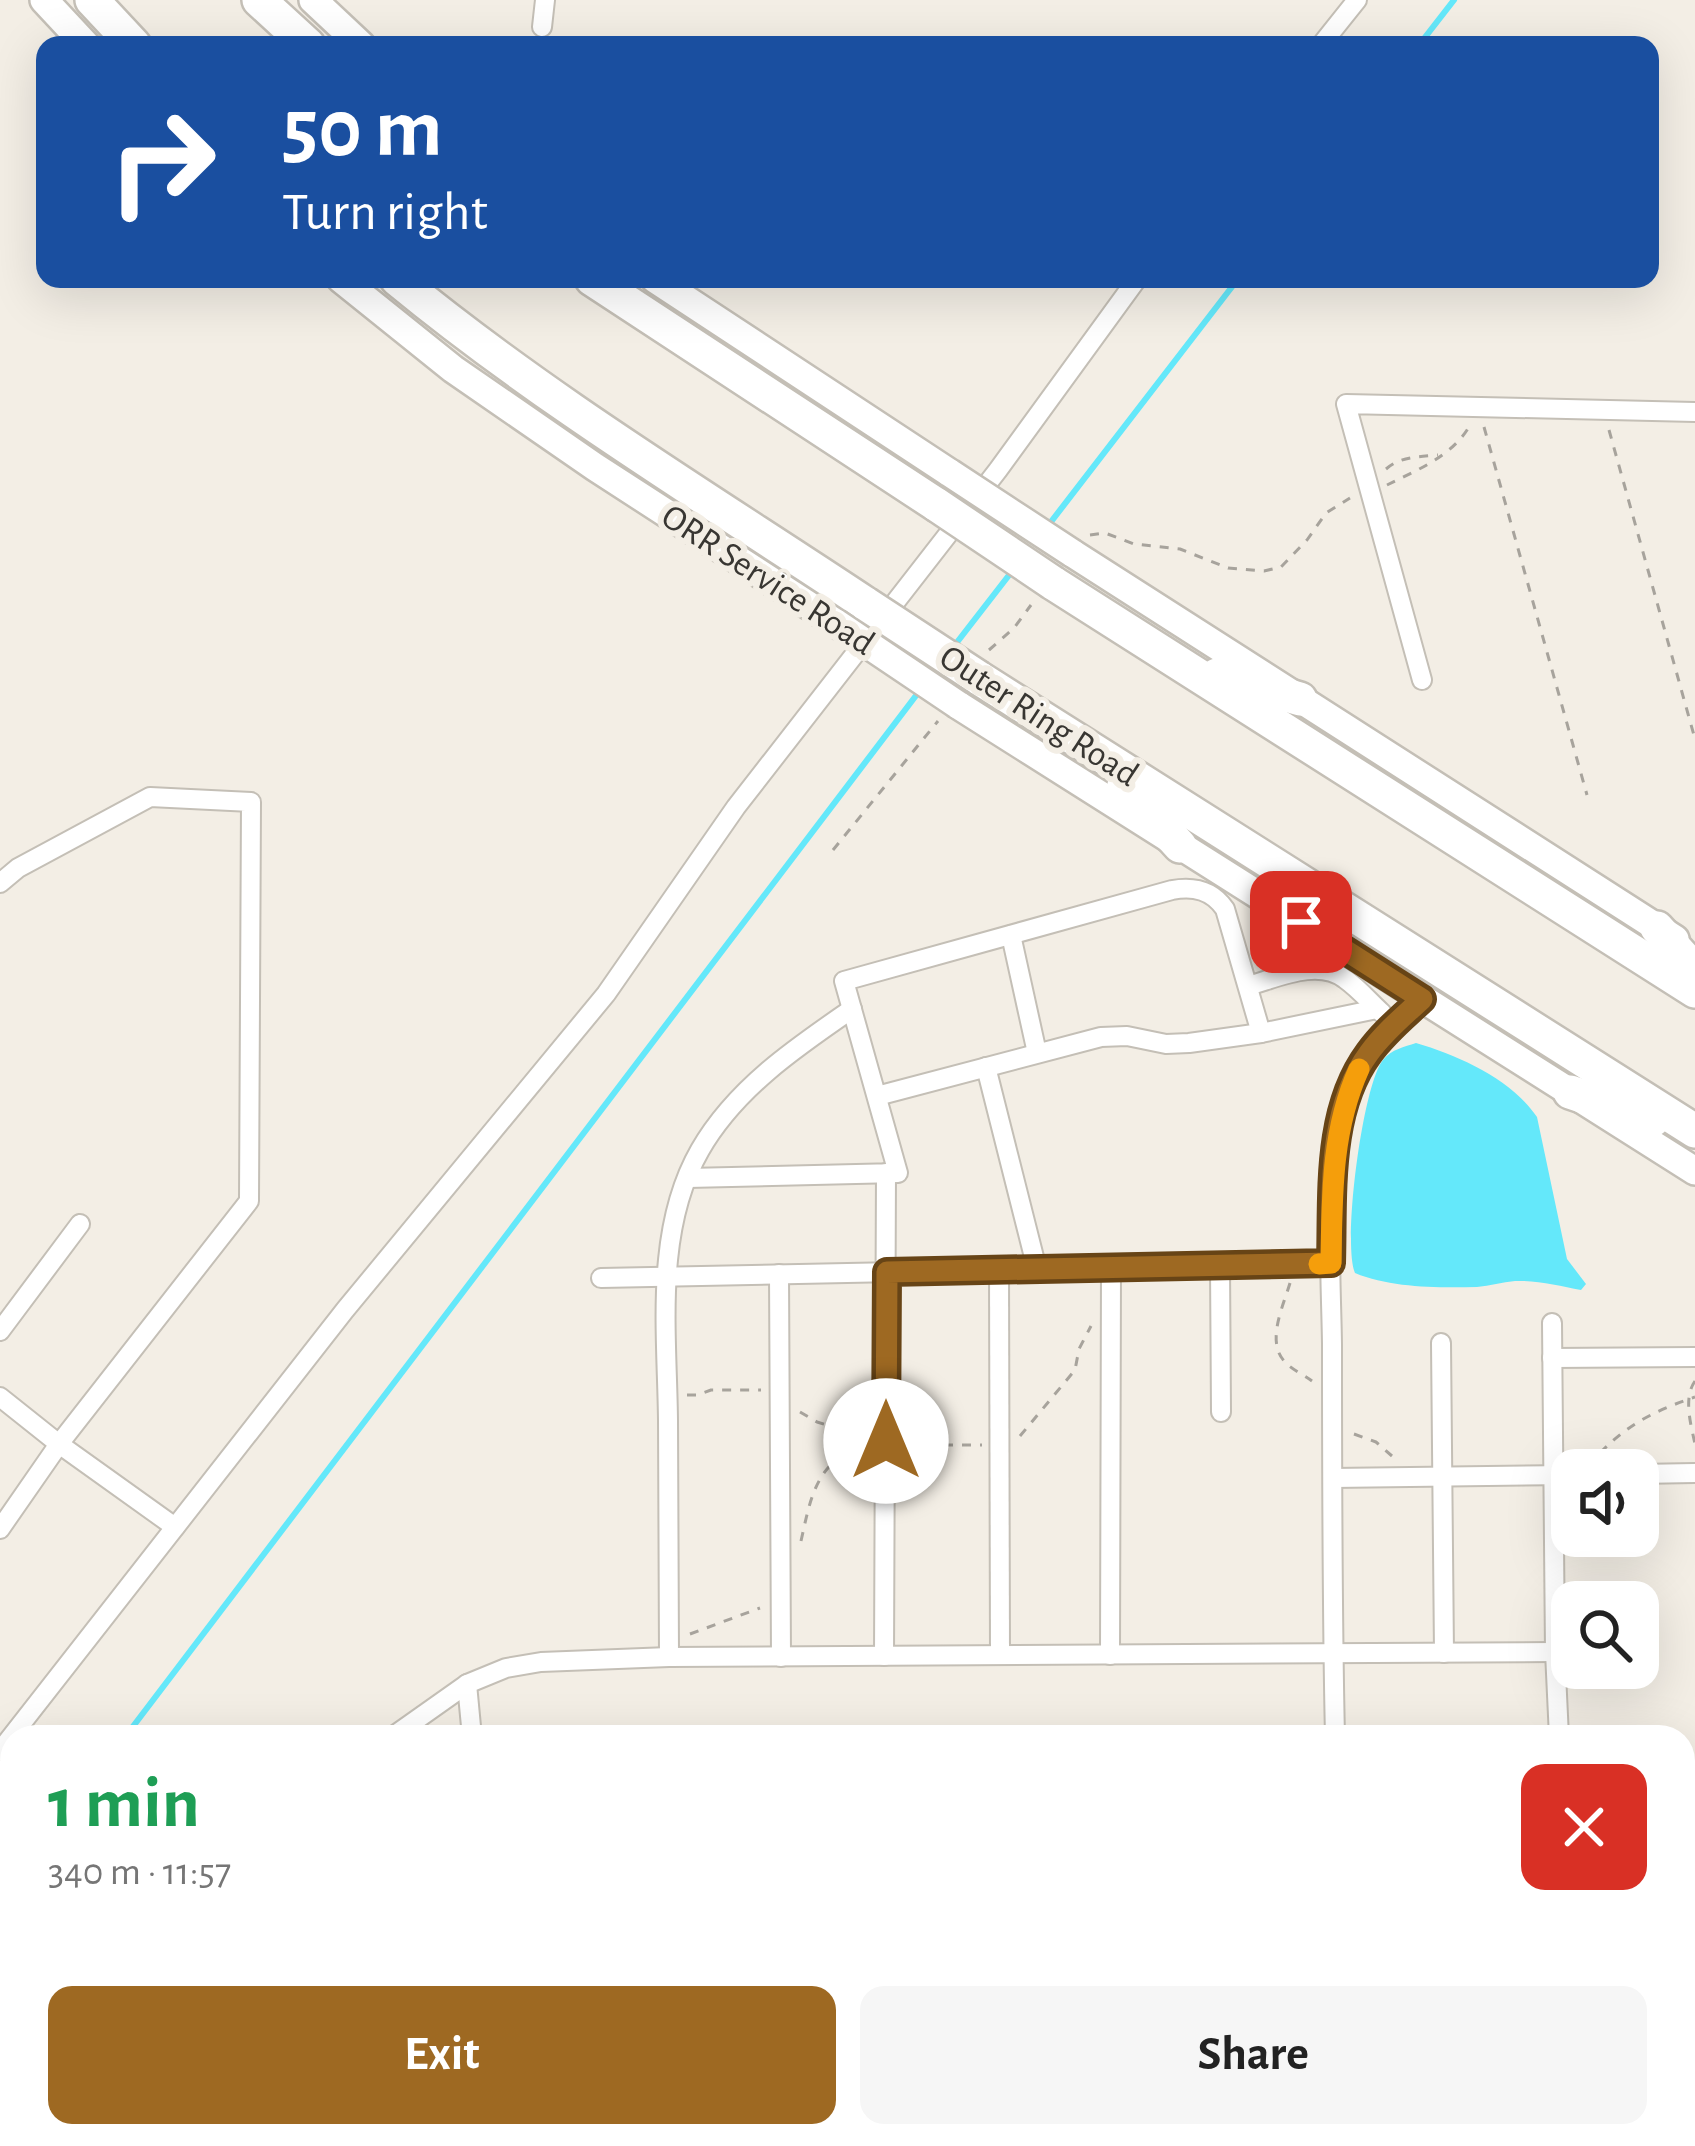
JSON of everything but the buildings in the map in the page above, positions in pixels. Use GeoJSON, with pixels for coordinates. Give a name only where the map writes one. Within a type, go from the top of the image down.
{"type":"FeatureCollection","features":[{"type":"Feature","properties":{"kind":"highway"},"geometry":{"type":"LineString","coordinates":[[92,0],[126,36]]}},
{"type":"Feature","properties":{"kind":"highway"},"geometry":{"type":"LineString","coordinates":[[259,0],[298,36]]}},
{"type":"Feature","properties":{"kind":"highway","name":"Outer Ring Road"},"geometry":{"type":"LineString","coordinates":[[408,288],[560,402],[866,604],[968,691],[1094,751],[1695,1132]]}},
{"type":"Feature","properties":{"kind":"highway"},"geometry":{"type":"LineString","coordinates":[[606,288],[1053,583],[1695,991]]}},
{"type":"Feature","properties":{"kind":"highway"},"geometry":{"type":"LineString","coordinates":[[1181,664],[1300,699]]}},
{"type":"Feature","properties":{"kind":"highway"},"geometry":{"type":"LineString","coordinates":[[1094,751],[1180,846]]}},
{"type":"Feature","properties":{"kind":"highway"},"geometry":{"type":"LineString","coordinates":[[1657,928],[1695,970]]}},
{"type":"Feature","properties":{"kind":"highway"},"geometry":{"type":"LineString","coordinates":[[1570,1092],[1695,1132]]}},
{"type":"Feature","properties":{"kind":"main road"},"geometry":{"type":"LineString","coordinates":[[44,0],[78,36]]}},
{"type":"Feature","properties":{"kind":"main road"},"geometry":{"type":"LineString","coordinates":[[313,0],[351,36]]}},
{"type":"Feature","properties":{"kind":"main road","name":"ORR Service Road"},"geometry":{"type":"LineString","coordinates":[[352,288],[453,369],[650,503],[836,623],[968,691],[1180,846],[1695,1171]]}},
{"type":"Feature","properties":{"kind":"main road"},"geometry":{"type":"LineString","coordinates":[[669,288],[1695,952]]}},
{"type":"Feature","properties":{"kind":"street"},"geometry":{"type":"LineString","coordinates":[[542,27],[545,0]]}},
{"type":"Feature","properties":{"kind":"street"},"geometry":{"type":"LineString","coordinates":[[1328,36],[1357,0]]}},
{"type":"Feature","properties":{"kind":"street"},"geometry":{"type":"LineString","coordinates":[[9,1725],[176,1527],[345,1310],[605,994],[736,808],[998,470],[1130,288]]}},
{"type":"Feature","properties":{"kind":"street"},"geometry":{"type":"LineString","coordinates":[[1422,680],[1346,404],[1695,412]]}},
{"type":"Feature","properties":{"kind":"street"},"geometry":{"type":"LineString","coordinates":[[0,883],[18,868],[150,797],[251,802],[249,1201],[58,1444],[0,1529]]}},
{"type":"Feature","properties":{"kind":"street"},"geometry":{"type":"LineString","coordinates":[[688,1178],[898,1173],[844,981],[1172,890],[1196,888],[1225,909],[1261,1033]]}},
{"type":"Feature","properties":{"kind":"street"},"geometry":{"type":"LineString","coordinates":[[1011,935],[1037,1053]]}},
{"type":"Feature","properties":{"kind":"street"},"geometry":{"type":"LineString","coordinates":[[1248,986],[1323,970],[1345,979],[1394,1025]]}},
{"type":"Feature","properties":{"kind":"street"},"geometry":{"type":"LineString","coordinates":[[1335,1725],[1331,1263],[1340,1121],[1357,1072],[1370,1052],[1422,999]]}},
{"type":"Feature","properties":{"kind":"street"},"geometry":{"type":"LineString","coordinates":[[669,1657],[667,1276],[688,1178],[699,1152],[739,1099],[783,1057],[852,1009]]}},
{"type":"Feature","properties":{"kind":"street"},"geometry":{"type":"LineString","coordinates":[[877,1096],[1101,1037],[1127,1036],[1166,1044],[1261,1033],[1378,1010]]}},
{"type":"Feature","properties":{"kind":"street"},"geometry":{"type":"LineString","coordinates":[[986,1067],[1037,1269]]}},
{"type":"Feature","properties":{"kind":"street"},"geometry":{"type":"LineString","coordinates":[[884,1656],[886,1173]]}},
{"type":"Feature","properties":{"kind":"street"},"geometry":{"type":"LineString","coordinates":[[0,1331],[80,1224]]}},
{"type":"Feature","properties":{"kind":"street"},"geometry":{"type":"LineString","coordinates":[[601,1278],[1331,1263]]}},
{"type":"Feature","properties":{"kind":"street"},"geometry":{"type":"LineString","coordinates":[[1220,1266],[1221,1412]]}},
{"type":"Feature","properties":{"kind":"street"},"geometry":{"type":"LineString","coordinates":[[1110,1655],[1111,1268]]}},
{"type":"Feature","properties":{"kind":"street"},"geometry":{"type":"LineString","coordinates":[[999,1270],[1000,1655]]}},
{"type":"Feature","properties":{"kind":"street"},"geometry":{"type":"LineString","coordinates":[[779,1274],[781,1657]]}},
{"type":"Feature","properties":{"kind":"street"},"geometry":{"type":"LineString","coordinates":[[1552,1323],[1561,1449]]}},
{"type":"Feature","properties":{"kind":"street"},"geometry":{"type":"LineString","coordinates":[[1441,1343],[1444,1653]]}},
{"type":"Feature","properties":{"kind":"street"},"geometry":{"type":"LineString","coordinates":[[1552,1358],[1695,1357]]}},
{"type":"Feature","properties":{"kind":"street"},"geometry":{"type":"LineString","coordinates":[[0,1397],[176,1527]]}},
{"type":"Feature","properties":{"kind":"street"},"geometry":{"type":"LineString","coordinates":[[1659,1474],[1695,1473]]}},
{"type":"Feature","properties":{"kind":"street"},"geometry":{"type":"LineString","coordinates":[[1333,1478],[1551,1475]]}},
{"type":"Feature","properties":{"kind":"street"},"geometry":{"type":"LineString","coordinates":[[409,1725],[466,1684],[506,1668],[542,1662],[669,1657],[1551,1652]]}},
{"type":"Feature","properties":{"kind":"street"},"geometry":{"type":"LineString","coordinates":[[466,1684],[471,1725]]}},
{"type":"Feature","properties":{"kind":"street"},"geometry":{"type":"LineString","coordinates":[[1557,1689],[1558,1725]]}},
{"type":"Feature","properties":{"kind":"path"},"geometry":{"type":"LineString","coordinates":[[1479,408],[1587,795]]}},
{"type":"Feature","properties":{"kind":"path"},"geometry":{"type":"LineString","coordinates":[[1603,410],[1695,739]]}},
{"type":"Feature","properties":{"kind":"path"},"geometry":{"type":"LineString","coordinates":[[1346,499],[1395,461],[1442,454]]}},
{"type":"Feature","properties":{"kind":"path"},"geometry":{"type":"LineString","coordinates":[[1294,1264],[1276,1331],[1284,1362],[1322,1388],[1332,1413],[1353,1434],[1376,1442],[1411,1477]]}},
{"type":"Feature","properties":{"kind":"path"},"geometry":{"type":"LineString","coordinates":[[668,1392],[765,1390],[817,1422],[886,1441],[918,1447],[1000,1445],[1030,1427],[1075,1370],[1079,1348],[1092,1324],[1111,1307]]}},
{"type":"Feature","properties":{"kind":"path"},"geometry":{"type":"LineString","coordinates":[[1695,1381],[1690,1389],[1695,1444]]}},
{"type":"Feature","properties":{"kind":"path"},"geometry":{"type":"LineString","coordinates":[[1603,1449],[1643,1416],[1692,1398]]}},
{"type":"Feature","properties":{"kind":"water"},"geometry":{"type":"Polygon","coordinates":[[[1416,1043],[1483,1071],[1513,1091],[1537,1117],[1567,1259],[1586,1284],[1581,1290],[1523,1281],[1477,1287],[1415,1286],[1355,1273],[1353,1199],[1368,1099],[1383,1060],[1416,1043]]]}},
{"type":"Feature","properties":{"kind":"waterway"},"geometry":{"type":"LineString","coordinates":[[1426,36],[1454,0]]}},
{"type":"Feature","properties":{"kind":"waterway"},"geometry":{"type":"LineString","coordinates":[[1047,527],[1231,288]]}},
{"type":"Feature","properties":{"kind":"waterway"},"geometry":{"type":"LineString","coordinates":[[951,650],[1013,570]]}},
{"type":"Feature","properties":{"kind":"waterway"},"geometry":{"type":"LineString","coordinates":[[134,1725],[921,689]]}},
{"type":"Feature","properties":{"kind":"slow traffic"},"geometry":{"type":"LineString","coordinates":[[1319,1264],[1331,1263],[1336,1145],[1346,1099],[1359,1069]]}},
{"type":"Feature","properties":{"kind":"route"},"geometry":{"type":"LineString","coordinates":[[886,1441],[887,1272],[1331,1263],[1336,1145],[1346,1099],[1370,1052],[1422,999],[1301,922]]}}]}
